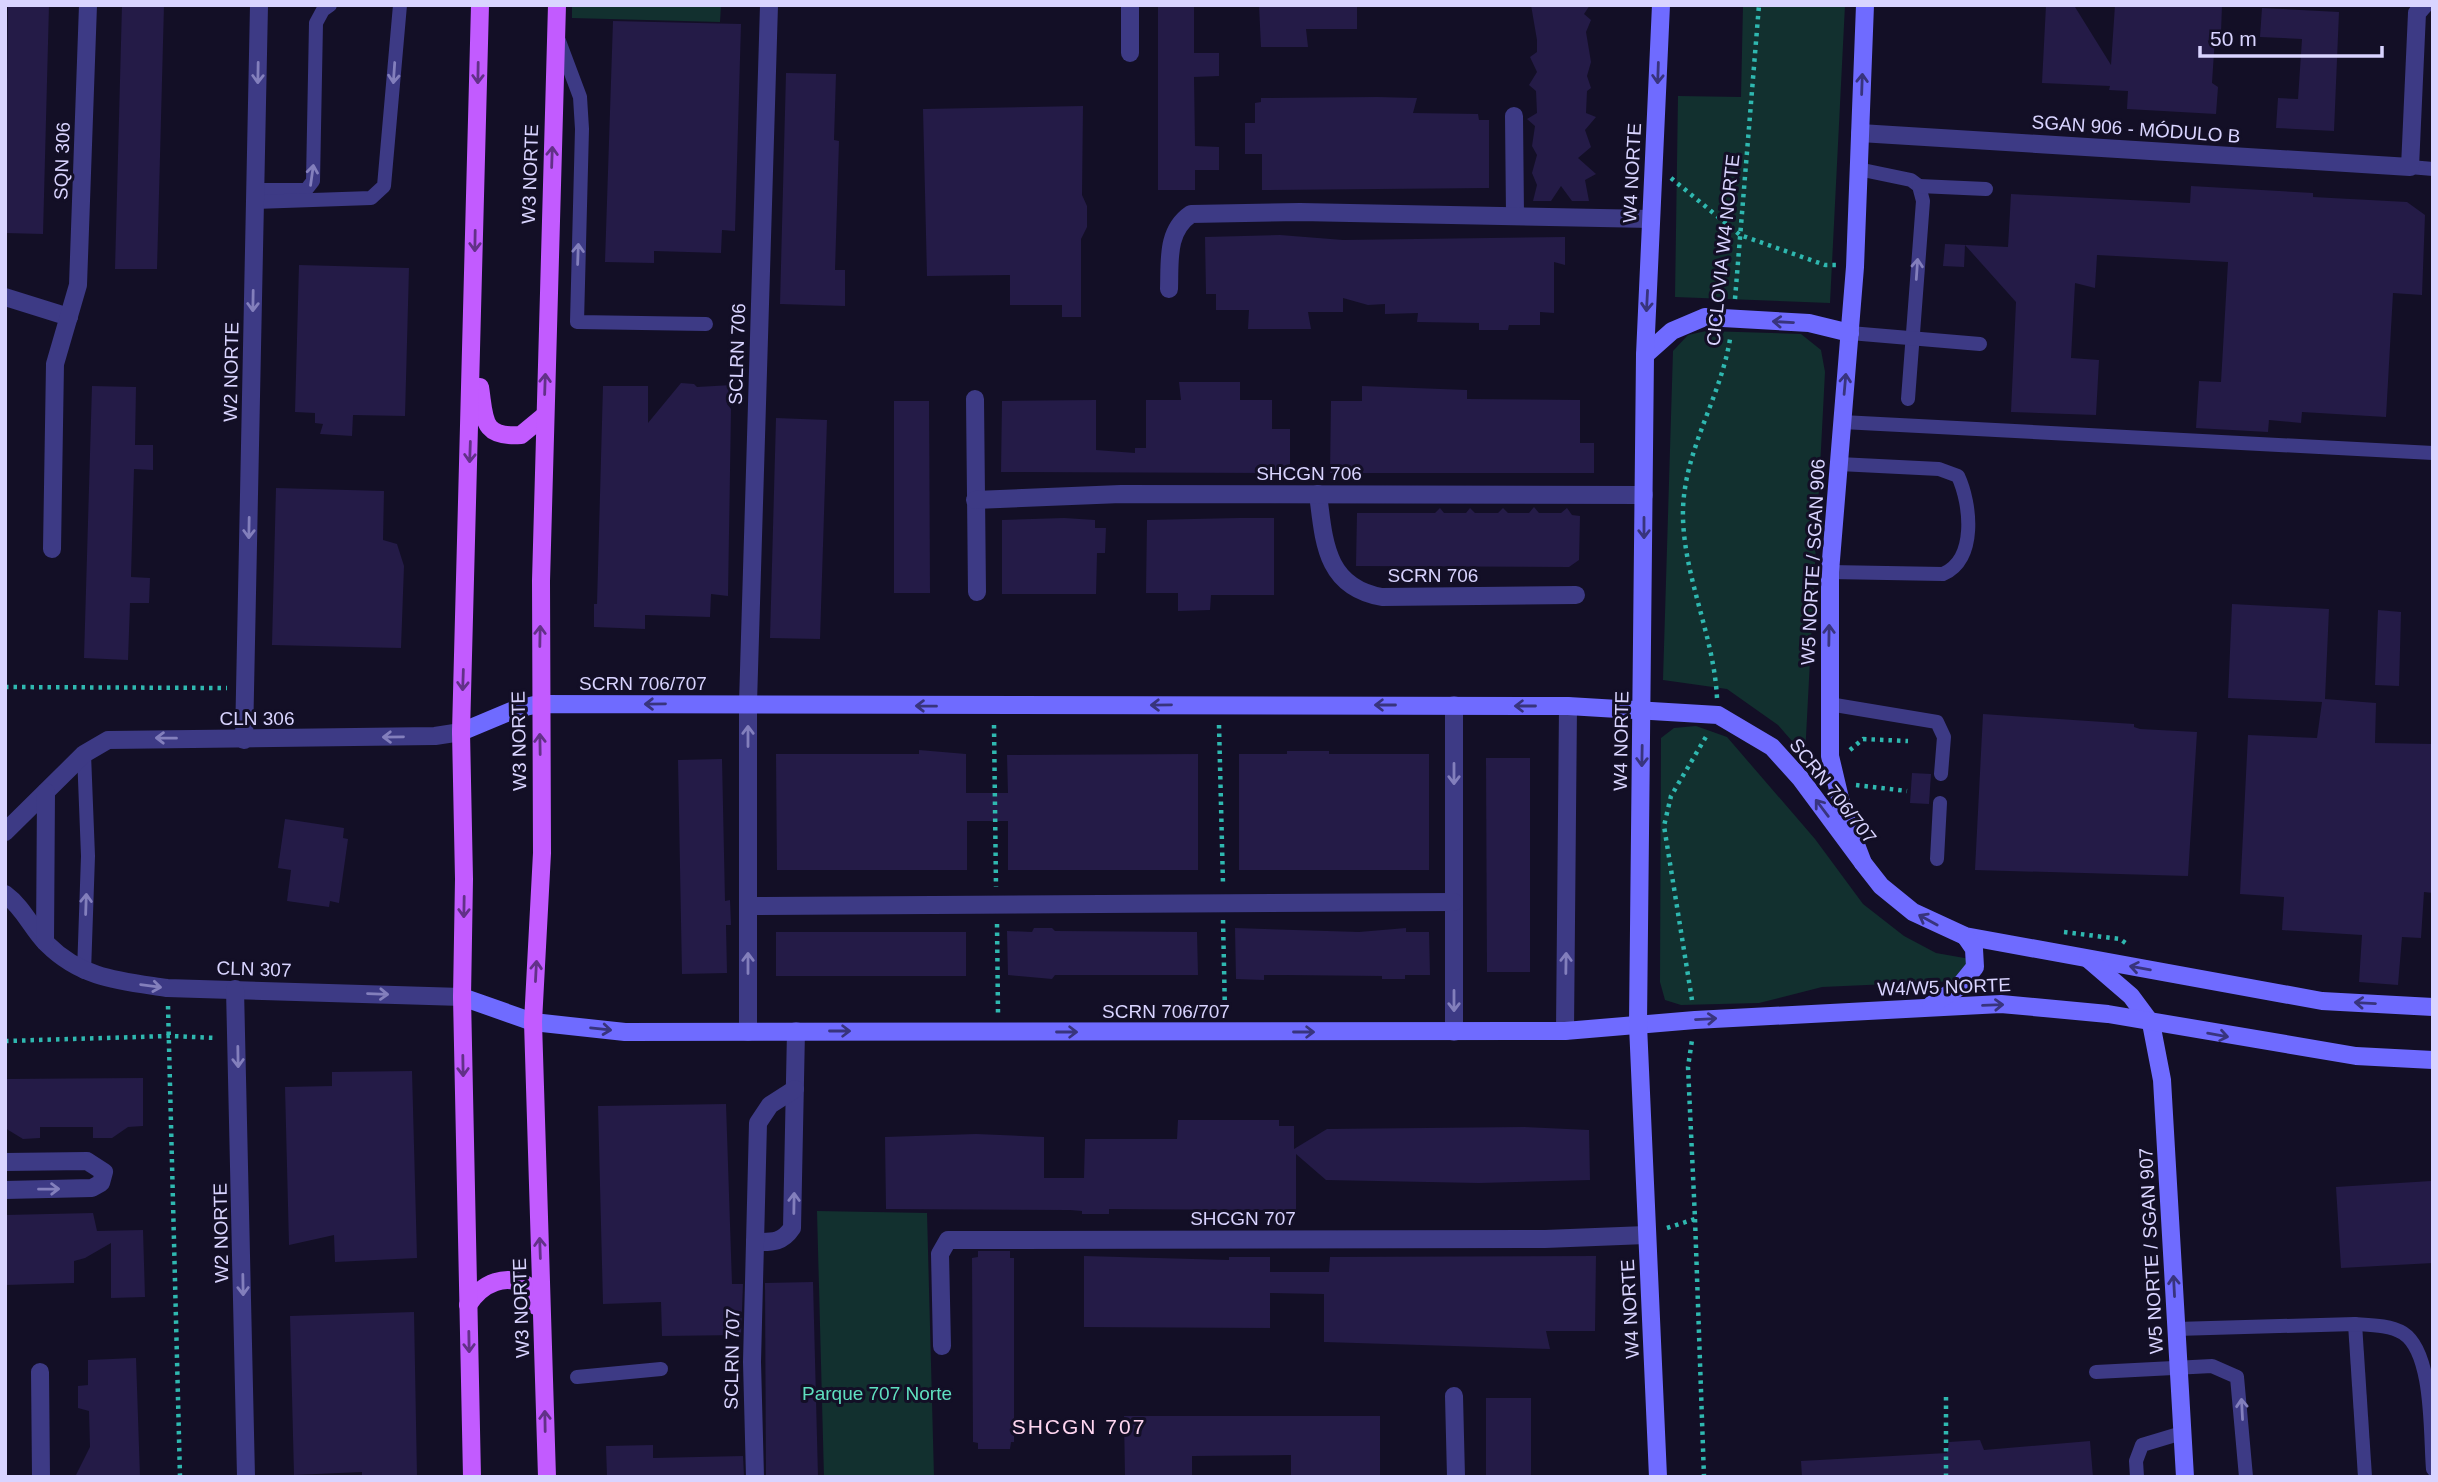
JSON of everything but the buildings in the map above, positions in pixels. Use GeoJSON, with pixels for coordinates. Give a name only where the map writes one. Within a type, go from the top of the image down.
{"type":"FeatureCollection","features":[{"type":"Feature","properties":{"kind":"main road"},"geometry":{"type":"LineString","coordinates":[[472,1477],[462,997],[464,879],[461,732],[474,335],[480,5]]}},
{"type":"Feature","properties":{"kind":"main road","name":"W3 NORTE"},"geometry":{"type":"LineString","coordinates":[[547,1477],[533,1022],[542,853],[539,704],[556,5]]}},
{"type":"Feature","properties":{"kind":"main road","name":"W4 NORTE"},"geometry":{"type":"LineString","coordinates":[[1658,1477],[1638,1025],[1645,355],[1661,5]]}},
{"type":"Feature","properties":{"kind":"main road","name":"W5 NORTE / SGAN 906"},"geometry":{"type":"LineString","coordinates":[[1864,5],[1855,267],[1830,572],[1830,756],[1843,811],[1863,863],[1881,886],[1913,912],[1941,928],[1965,936],[2088,959]]}},
{"type":"Feature","properties":{"kind":"main road"},"geometry":{"type":"LineString","coordinates":[[1645,355],[1672,331],[1705,317],[1808,323],[1850,333]]}},
{"type":"Feature","properties":{"kind":"main road"},"geometry":{"type":"LineString","coordinates":[[474,335],[485,425],[499,433],[521,435],[544,416]]}},
{"type":"Feature","properties":{"kind":"main road","name":"SCRN 706/707"},"geometry":{"type":"LineString","coordinates":[[539,704],[748,703],[994,707],[1568,706],[1718,715],[1772,747],[1800,778],[1863,863]]}},
{"type":"Feature","properties":{"kind":"main road","name":"CLN 306"},"geometry":{"type":"LineString","coordinates":[[461,732],[506,713],[539,704]]}},
{"type":"Feature","properties":{"kind":"main road"},"geometry":{"type":"LineString","coordinates":[[1925,1008],[1945,999],[1969,978],[1975,967],[1974,949],[1965,936]]}},
{"type":"Feature","properties":{"kind":"main road"},"geometry":{"type":"LineString","coordinates":[[2088,959],[2322,1000],[2433,1007]]}},
{"type":"Feature","properties":{"kind":"main road"},"geometry":{"type":"LineString","coordinates":[[2088,959],[2131,996],[2151,1023]]}},
{"type":"Feature","properties":{"kind":"main road","name":"CLN 307"},"geometry":{"type":"LineString","coordinates":[[462,997],[533,1022]]}},
{"type":"Feature","properties":{"kind":"main road","name":"W4/W5 NORTE"},"geometry":{"type":"LineString","coordinates":[[1454,1032],[1565,1031],[1695,1020],[2001,1004],[2108,1014],[2356,1056],[2433,1060]]}},
{"type":"Feature","properties":{"kind":"main road","name":"SCRN 706/707"},"geometry":{"type":"LineString","coordinates":[[533,1022],[625,1032],[1454,1032]]}},
{"type":"Feature","properties":{"kind":"main road","name":"W5 NORTE / SGAN 907"},"geometry":{"type":"LineString","coordinates":[[2151,1023],[2162,1080],[2185,1477]]}},
{"type":"Feature","properties":{"kind":"main road"},"geometry":{"type":"LineString","coordinates":[[468,1305],[481,1287],[501,1280],[516,1281],[530,1287],[535,1297],[544,1365]]}},
{"type":"Feature","properties":{"kind":"street","name":"SQN 306"},"geometry":{"type":"LineString","coordinates":[[52,549],[55,364],[78,285],[88,5]]}},
{"type":"Feature","properties":{"kind":"street","name":"W2 NORTE"},"geometry":{"type":"LineString","coordinates":[[244,740],[259,5]]}},
{"type":"Feature","properties":{"kind":"street","name":"SCLRN 706"},"geometry":{"type":"LineString","coordinates":[[748,703],[769,5]]}},
{"type":"Feature","properties":{"kind":"street"},"geometry":{"type":"LineString","coordinates":[[1130,5],[1130,52]]}},
{"type":"Feature","properties":{"kind":"street"},"geometry":{"type":"LineString","coordinates":[[2410,167],[2417,13],[2424,5]]}},
{"type":"Feature","properties":{"kind":"street"},"geometry":{"type":"LineString","coordinates":[[1514,116],[1515,215]]}},
{"type":"Feature","properties":{"kind":"street","name":"SGAN 906 - MÓDULO B"},"geometry":{"type":"LineString","coordinates":[[1860,134],[2410,167]]}},
{"type":"Feature","properties":{"kind":"street"},"geometry":{"type":"LineString","coordinates":[[1169,289],[1173,233],[1180,221],[1191,214],[1223,211],[1651,219]]}},
{"type":"Feature","properties":{"kind":"street"},"geometry":{"type":"LineString","coordinates":[[5,297],[69,317]]}},
{"type":"Feature","properties":{"kind":"street"},"geometry":{"type":"LineString","coordinates":[[975,399],[977,592]]}},
{"type":"Feature","properties":{"kind":"street","name":"SCRN 706"},"geometry":{"type":"LineString","coordinates":[[1318,494],[1325,548],[1346,583],[1366,594],[1382,597],[1576,595]]}},
{"type":"Feature","properties":{"kind":"street","name":"SHCGN 706"},"geometry":{"type":"LineString","coordinates":[[975,500],[1042,495],[1644,495]]}},
{"type":"Feature","properties":{"kind":"street"},"geometry":{"type":"LineString","coordinates":[[748,703],[748,1032]]}},
{"type":"Feature","properties":{"kind":"street"},"geometry":{"type":"LineString","coordinates":[[1454,705],[1454,1032]]}},
{"type":"Feature","properties":{"kind":"street"},"geometry":{"type":"LineString","coordinates":[[1565,1031],[1568,706]]}},
{"type":"Feature","properties":{"kind":"street","name":"CLN 306"},"geometry":{"type":"LineString","coordinates":[[5,832],[84,754],[108,740],[435,737],[461,732]]}},
{"type":"Feature","properties":{"kind":"street"},"geometry":{"type":"LineString","coordinates":[[45,942],[46,792]]}},
{"type":"Feature","properties":{"kind":"street","name":"CLN 307"},"geometry":{"type":"LineString","coordinates":[[5,894],[23,909],[45,942],[84,972],[167,988],[462,997]]}},
{"type":"Feature","properties":{"kind":"street"},"geometry":{"type":"LineString","coordinates":[[748,906],[1454,902]]}},
{"type":"Feature","properties":{"kind":"street","name":"W2 NORTE"},"geometry":{"type":"LineString","coordinates":[[235,989],[246,1477]]}},
{"type":"Feature","properties":{"kind":"street"},"geometry":{"type":"LineString","coordinates":[[755,1242],[777,1242],[786,1237],[792,1228],[796,1031]]}},
{"type":"Feature","properties":{"kind":"street","name":"SCLRN 707"},"geometry":{"type":"LineString","coordinates":[[755,1477],[752,1362],[758,1123],[770,1105],[795,1089]]}},
{"type":"Feature","properties":{"kind":"street"},"geometry":{"type":"LineString","coordinates":[[5,1162],[87,1161],[104,1172],[101,1183],[92,1188],[5,1190]]}},
{"type":"Feature","properties":{"kind":"street","name":"SHCGN 707"},"geometry":{"type":"LineString","coordinates":[[942,1346],[940,1254],[948,1240],[1545,1239],[1646,1236]]}},
{"type":"Feature","properties":{"kind":"street"},"geometry":{"type":"LineString","coordinates":[[40,1372],[41,1477]]}},
{"type":"Feature","properties":{"kind":"street"},"geometry":{"type":"LineString","coordinates":[[1454,1396],[1456,1477]]}},
{"type":"Feature","properties":{"kind":"lane"},"geometry":{"type":"LineString","coordinates":[[255,196],[306,190],[313,181],[316,23],[323,10],[330,5]]}},
{"type":"Feature","properties":{"kind":"lane"},"geometry":{"type":"LineString","coordinates":[[255,196],[371,198],[384,186],[398,5]]}},
{"type":"Feature","properties":{"kind":"lane"},"geometry":{"type":"LineString","coordinates":[[556,33],[580,97],[581,108],[577,322],[706,324]]}},
{"type":"Feature","properties":{"kind":"lane","name":"SGAN 906 - MÓDULO B"},"geometry":{"type":"LineString","coordinates":[[2410,167],[2433,169]]}},
{"type":"Feature","properties":{"kind":"lane"},"geometry":{"type":"LineString","coordinates":[[1858,169],[1911,180],[1919,186],[1986,189]]}},
{"type":"Feature","properties":{"kind":"lane"},"geometry":{"type":"LineString","coordinates":[[1908,399],[1923,201],[1919,186]]}},
{"type":"Feature","properties":{"kind":"lane"},"geometry":{"type":"LineString","coordinates":[[1850,333],[1980,344]]}},
{"type":"Feature","properties":{"kind":"lane"},"geometry":{"type":"LineString","coordinates":[[1842,422],[2433,453]]}},
{"type":"Feature","properties":{"kind":"lane"},"geometry":{"type":"LineString","coordinates":[[1830,572],[1943,574],[1952,570],[1963,558],[1968,504],[1958,476],[1939,469],[1839,464]]}},
{"type":"Feature","properties":{"kind":"lane"},"geometry":{"type":"LineString","coordinates":[[1829,704],[1937,722],[1944,737],[1941,774]]}},
{"type":"Feature","properties":{"kind":"lane"},"geometry":{"type":"LineString","coordinates":[[84,754],[88,856],[84,972]]}},
{"type":"Feature","properties":{"kind":"lane"},"geometry":{"type":"LineString","coordinates":[[1937,859],[1940,803]]}},
{"type":"Feature","properties":{"kind":"lane"},"geometry":{"type":"LineString","coordinates":[[2176,1329],[2355,1324],[2383,1326],[2403,1333],[2413,1343],[2424,1364],[2433,1469]]}},
{"type":"Feature","properties":{"kind":"lane"},"geometry":{"type":"LineString","coordinates":[[2355,1324],[2365,1477]]}},
{"type":"Feature","properties":{"kind":"lane"},"geometry":{"type":"LineString","coordinates":[[2095,1372],[2212,1366],[2237,1377],[2246,1477]]}},
{"type":"Feature","properties":{"kind":"lane"},"geometry":{"type":"LineString","coordinates":[[577,1377],[661,1369]]}},
{"type":"Feature","properties":{"kind":"lane"},"geometry":{"type":"LineString","coordinates":[[2137,1477],[2136,1461],[2142,1445],[2182,1433]]}},
{"type":"Feature","properties":{"kind":"path","name":"CICLOVIA W4 NORTE"},"geometry":{"type":"LineString","coordinates":[[1718,715],[1716,686],[1692,583],[1683,518],[1693,447],[1726,365],[1733,319],[1759,5]]}},
{"type":"Feature","properties":{"kind":"path"},"geometry":{"type":"LineString","coordinates":[[1654,165],[1740,235],[1825,265],[1855,267]]}},
{"type":"Feature","properties":{"kind":"path"},"geometry":{"type":"LineString","coordinates":[[5,687],[246,688]]}},
{"type":"Feature","properties":{"kind":"path"},"geometry":{"type":"LineString","coordinates":[[1219,705],[1225,1032]]}},
{"type":"Feature","properties":{"kind":"path"},"geometry":{"type":"LineString","coordinates":[[994,707],[998,1032]]}},
{"type":"Feature","properties":{"kind":"path"},"geometry":{"type":"LineString","coordinates":[[1704,1477],[1688,1067],[1695,1020],[1664,826],[1671,796],[1718,715]]}},
{"type":"Feature","properties":{"kind":"path"},"geometry":{"type":"LineString","coordinates":[[1849,755],[1851,748],[1863,739],[1908,741]]}},
{"type":"Feature","properties":{"kind":"path"},"geometry":{"type":"LineString","coordinates":[[1851,773],[1860,798]]}},
{"type":"Feature","properties":{"kind":"path"},"geometry":{"type":"LineString","coordinates":[[1855,785],[1907,791]]}},
{"type":"Feature","properties":{"kind":"path"},"geometry":{"type":"LineString","coordinates":[[2059,932],[2120,939],[2137,950]]}},
{"type":"Feature","properties":{"kind":"path"},"geometry":{"type":"LineString","coordinates":[[167,988],[180,1477]]}},
{"type":"Feature","properties":{"kind":"path"},"geometry":{"type":"LineString","coordinates":[[5,1041],[170,1036],[238,1039]]}},
{"type":"Feature","properties":{"kind":"path"},"geometry":{"type":"LineString","coordinates":[[1646,1236],[1695,1219]]}},
{"type":"Feature","properties":{"kind":"path"},"geometry":{"type":"LineString","coordinates":[[1946,1395],[1946,1477]]}},
{"type":"Feature","properties":{"kind":"green space"},"geometry":{"type":"Polygon","coordinates":[[[572,5],[721,5],[720,22],[572,18],[572,5]]]}},
{"type":"Feature","properties":{"kind":"green space"},"geometry":{"type":"Polygon","coordinates":[[[1743,5],[1845,5],[1830,303],[1675,297],[1678,96],[1741,97],[1743,5]]]}},
{"type":"Feature","properties":{"kind":"green space"},"geometry":{"type":"Polygon","coordinates":[[[1706,331],[1801,334],[1821,350],[1825,372],[1805,756],[1778,725],[1727,689],[1663,680],[1673,351],[1688,335],[1706,331]]]}},
{"type":"Feature","properties":{"kind":"green space"},"geometry":{"type":"Polygon","coordinates":[[[1696,726],[1727,737],[1815,839],[1863,904],[1904,936],[1936,953],[1970,959],[1956,981],[1822,987],[1759,1003],[1681,1005],[1665,1000],[1660,982],[1661,738],[1674,728],[1696,726]]]}},
{"type":"Feature","properties":{"kind":"green space","name":"Parque 707 Norte"},"geometry":{"type":"Polygon","coordinates":[[[817,1211],[927,1213],[934,1477],[824,1477],[817,1211]]]}},
{"type":"Feature","properties":{"kind":"district","name":"SHCGN 707"},"geometry":{"type":"Point","coordinates":[1079,1426]}}]}
